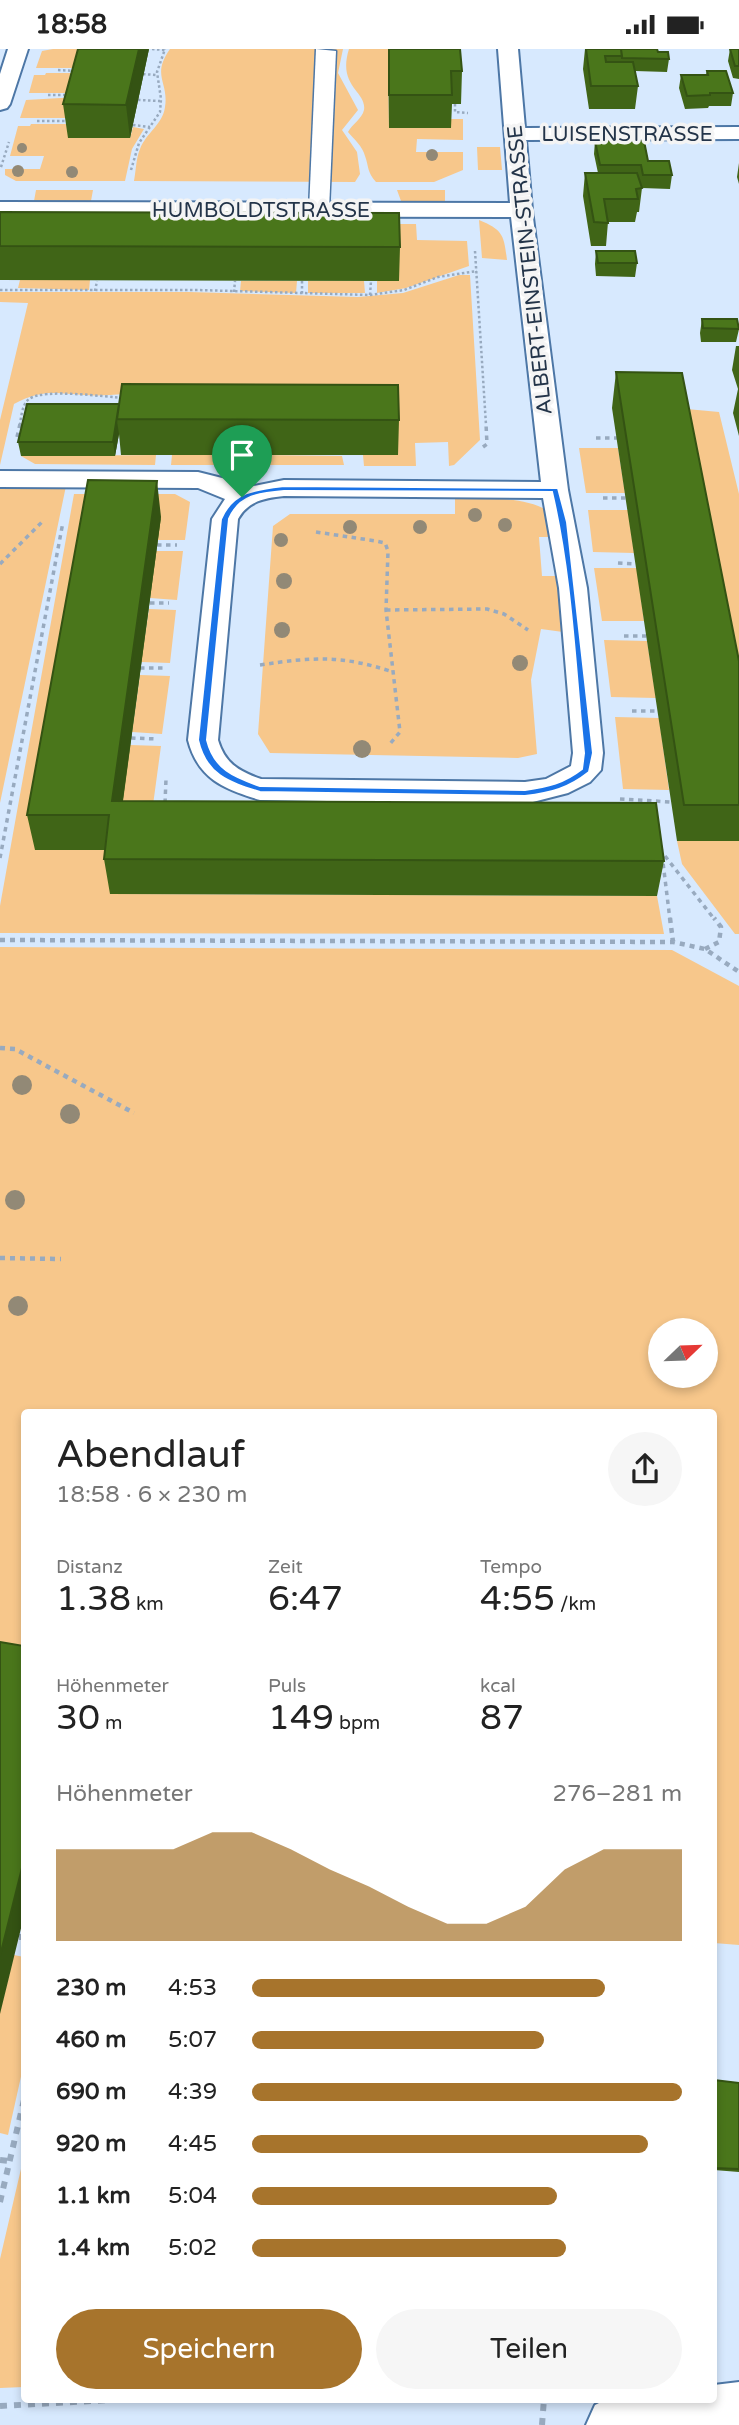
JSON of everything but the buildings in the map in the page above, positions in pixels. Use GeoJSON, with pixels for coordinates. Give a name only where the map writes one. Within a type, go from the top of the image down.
{"type":"FeatureCollection","features":[{"type":"Feature","properties":{"kind":"street"},"geometry":{"type":"LineString","coordinates":[[0,104],[18,49]]}},
{"type":"Feature","properties":{"kind":"street","name":"ALBERT-EINSTEIN-STRASSE"},"geometry":{"type":"LineString","coordinates":[[242,497],[231,506],[225,519],[203,740],[206,756],[226,777],[260,789],[525,793],[552,789],[571,782],[586,770],[588,753],[577,639],[563,522],[555,490],[521,210],[508,49]]}},
{"type":"Feature","properties":{"kind":"street","name":"LUISENSTRASSE"},"geometry":{"type":"LineString","coordinates":[[515,134],[739,133]]}},
{"type":"Feature","properties":{"kind":"street","name":"HUMBOLDTSTRASSE"},"geometry":{"type":"LineString","coordinates":[[0,209],[521,210]]}},
{"type":"Feature","properties":{"kind":"street"},"geometry":{"type":"LineString","coordinates":[[0,479],[70,488],[198,480],[221,486],[242,497],[259,491],[284,488],[555,490]]}},
{"type":"Feature","properties":{"kind":"street"},"geometry":{"type":"LineString","coordinates":[[615,2425],[739,2411]]}},
{"type":"Feature","properties":{"kind":"lane"},"geometry":{"type":"LineString","coordinates":[[318,210],[325,49]]}},
{"type":"Feature","properties":{"kind":"path"},"geometry":{"type":"LineString","coordinates":[[152,49],[165,49]]}},
{"type":"Feature","properties":{"kind":"path"},"geometry":{"type":"LineString","coordinates":[[131,172],[135,150],[158,116],[160,101],[156,75],[159,59],[165,49]]}},
{"type":"Feature","properties":{"kind":"path"},"geometry":{"type":"LineString","coordinates":[[73,71],[85,71]]}},
{"type":"Feature","properties":{"kind":"path"},"geometry":{"type":"LineString","coordinates":[[144,74],[156,75]]}},
{"type":"Feature","properties":{"kind":"path"},"geometry":{"type":"LineString","coordinates":[[66,95],[78,95]]}},
{"type":"Feature","properties":{"kind":"path"},"geometry":{"type":"LineString","coordinates":[[138,100],[160,101]]}},
{"type":"Feature","properties":{"kind":"path"},"geometry":{"type":"LineString","coordinates":[[455,104],[455,112],[469,113]]}},
{"type":"Feature","properties":{"kind":"path"},"geometry":{"type":"LineString","coordinates":[[57,121],[72,121]]}},
{"type":"Feature","properties":{"kind":"path"},"geometry":{"type":"LineString","coordinates":[[133,125],[151,127]]}},
{"type":"Feature","properties":{"kind":"path"},"geometry":{"type":"LineString","coordinates":[[0,290],[163,290],[370,295],[404,290],[446,275],[477,271]]}},
{"type":"Feature","properties":{"kind":"path"},"geometry":{"type":"LineString","coordinates":[[11,289],[13,281]]}},
{"type":"Feature","properties":{"kind":"path"},"geometry":{"type":"LineString","coordinates":[[95,291],[97,281]]}},
{"type":"Feature","properties":{"kind":"path"},"geometry":{"type":"LineString","coordinates":[[163,290],[164,281]]}},
{"type":"Feature","properties":{"kind":"path"},"geometry":{"type":"LineString","coordinates":[[234,292],[235,281]]}},
{"type":"Feature","properties":{"kind":"path"},"geometry":{"type":"LineString","coordinates":[[302,281],[302,295]]}},
{"type":"Feature","properties":{"kind":"path"},"geometry":{"type":"LineString","coordinates":[[370,295],[371,281]]}},
{"type":"Feature","properties":{"kind":"path"},"geometry":{"type":"LineString","coordinates":[[16,444],[24,406],[29,399],[43,394],[129,398]]}},
{"type":"Feature","properties":{"kind":"path"},"geometry":{"type":"LineString","coordinates":[[0,564],[70,488]]}},
{"type":"Feature","properties":{"kind":"path"},"geometry":{"type":"LineString","coordinates":[[0,858],[70,488]]}},
{"type":"Feature","properties":{"kind":"path"},"geometry":{"type":"LineString","coordinates":[[284,488],[282,515],[290,524],[334,538],[373,539],[385,543],[388,551],[386,610],[400,732],[380,753],[381,789]]}},
{"type":"Feature","properties":{"kind":"path"},"geometry":{"type":"LineString","coordinates":[[386,610],[487,609],[504,614],[534,635],[577,639]]}},
{"type":"Feature","properties":{"kind":"path"},"geometry":{"type":"LineString","coordinates":[[210,664],[270,665],[314,657],[360,661],[393,672]]}},
{"type":"Feature","properties":{"kind":"path"},"geometry":{"type":"LineString","coordinates":[[625,804],[616,799],[671,802]]}},
{"type":"Feature","properties":{"kind":"path"},"geometry":{"type":"LineString","coordinates":[[162,810],[163,803]]}},
{"type":"Feature","properties":{"kind":"path"},"geometry":{"type":"LineString","coordinates":[[659,839],[664,855],[673,942]]}},
{"type":"Feature","properties":{"kind":"path"},"geometry":{"type":"LineString","coordinates":[[664,855],[720,927],[719,942],[705,949]]}},
{"type":"Feature","properties":{"kind":"path"},"geometry":{"type":"LineString","coordinates":[[0,940],[673,942],[705,949],[739,972]]}},
{"type":"Feature","properties":{"kind":"path"},"geometry":{"type":"LineString","coordinates":[[0,1048],[15,1049],[134,1113]]}},
{"type":"Feature","properties":{"kind":"path"},"geometry":{"type":"LineString","coordinates":[[0,1258],[61,1259]]}},
{"type":"Feature","properties":{"kind":"path"},"geometry":{"type":"LineString","coordinates":[[0,2202],[21,2112]]}},
{"type":"Feature","properties":{"kind":"path"},"geometry":{"type":"LineString","coordinates":[[0,2159],[10,2161]]}},
{"type":"Feature","properties":{"kind":"path"},"geometry":{"type":"LineString","coordinates":[[0,2406],[56,2403]]}},
{"type":"Feature","properties":{"kind":"path"},"geometry":{"type":"LineString","coordinates":[[542,2425],[544,2403]]}},
{"type":"Feature","properties":{"kind":"shaded area"},"geometry":{"type":"Polygon","coordinates":[[[90,49],[86,68],[36,68],[42,51],[90,49]]]}},
{"type":"Feature","properties":{"kind":"shaded area"},"geometry":{"type":"Polygon","coordinates":[[[170,49],[343,49],[338,73],[358,110],[342,130],[357,152],[360,174],[355,182],[134,181],[140,149],[164,113],[166,98],[161,73],[164,58],[170,49]]]}},
{"type":"Feature","properties":{"kind":"shaded area"},"geometry":{"type":"Polygon","coordinates":[[[349,49],[388,49],[389,128],[451,128],[451,119],[463,119],[463,140],[417,139],[416,152],[463,152],[463,170],[434,182],[376,182],[362,149],[348,132],[364,110],[364,103],[347,72],[349,49]]]}},
{"type":"Feature","properties":{"kind":"shaded area"},"geometry":{"type":"Polygon","coordinates":[[[84,73],[79,93],[29,93],[34,75],[84,73]]]}},
{"type":"Feature","properties":{"kind":"shaded area"},"geometry":{"type":"Polygon","coordinates":[[[78,97],[72,118],[20,118],[26,100],[78,97]]]}},
{"type":"Feature","properties":{"kind":"shaded area"},"geometry":{"type":"Polygon","coordinates":[[[71,124],[69,138],[130,138],[133,127],[144,129],[132,149],[125,181],[16,181],[5,175],[5,169],[40,169],[44,156],[10,156],[18,126],[71,124]]]}},
{"type":"Feature","properties":{"kind":"shaded area"},"geometry":{"type":"Polygon","coordinates":[[[477,147],[500,147],[502,170],[478,170],[477,147]]]}},
{"type":"Feature","properties":{"kind":"shaded area"},"geometry":{"type":"Polygon","coordinates":[[[36,190],[93,190],[91,201],[34,201],[36,190]]]}},
{"type":"Feature","properties":{"kind":"shaded area"},"geometry":{"type":"Polygon","coordinates":[[[397,190],[445,190],[445,202],[401,201],[397,190]]]}},
{"type":"Feature","properties":{"kind":"shaded area"},"geometry":{"type":"Polygon","coordinates":[[[479,220],[501,234],[507,260],[482,258],[479,220]]]}},
{"type":"Feature","properties":{"kind":"shaded area"},"geometry":{"type":"Polygon","coordinates":[[[375,224],[416,224],[417,240],[467,241],[469,266],[406,288],[377,293],[377,281],[399,281],[375,224]]]}},
{"type":"Feature","properties":{"kind":"shaded area"},"geometry":{"type":"Polygon","coordinates":[[[459,275],[470,275],[480,440],[454,465],[449,466],[448,442],[415,443],[416,466],[364,466],[363,455],[124,394],[57,393],[33,396],[14,404],[0,465],[0,420],[28,303],[0,302],[0,292],[189,292],[358,297],[403,293],[459,275]]]}},
{"type":"Feature","properties":{"kind":"shaded area"},"geometry":{"type":"Polygon","coordinates":[[[20,280],[90,280],[89,290],[18,288],[20,280]]]}},
{"type":"Feature","properties":{"kind":"shaded area"},"geometry":{"type":"Polygon","coordinates":[[[241,281],[297,281],[296,293],[240,291],[241,281]]]}},
{"type":"Feature","properties":{"kind":"shaded area"},"geometry":{"type":"Polygon","coordinates":[[[308,281],[364,281],[365,293],[308,293],[308,281]]]}},
{"type":"Feature","properties":{"kind":"shaded area"},"geometry":{"type":"Polygon","coordinates":[[[676,408],[719,412],[739,494],[739,740],[676,408]]]}},
{"type":"Feature","properties":{"kind":"shaded area"},"geometry":{"type":"Polygon","coordinates":[[[579,448],[618,448],[625,493],[586,493],[579,448]]]}},
{"type":"Feature","properties":{"kind":"shaded area"},"geometry":{"type":"Polygon","coordinates":[[[156,455],[155,465],[35,464],[21,456],[156,455]]]}},
{"type":"Feature","properties":{"kind":"shaded area"},"geometry":{"type":"Polygon","coordinates":[[[172,455],[240,455],[240,465],[171,465],[172,455]]]}},
{"type":"Feature","properties":{"kind":"shaded area"},"geometry":{"type":"Polygon","coordinates":[[[265,455],[342,456],[344,465],[266,465],[265,455]]]}},
{"type":"Feature","properties":{"kind":"shaded area"},"geometry":{"type":"Polygon","coordinates":[[[0,486],[66,486],[0,803],[0,486]]]}},
{"type":"Feature","properties":{"kind":"shaded area"},"geometry":{"type":"Polygon","coordinates":[[[74,494],[110,494],[115,850],[111,894],[657,896],[664,934],[0,933],[0,906],[74,494]]]}},
{"type":"Feature","properties":{"kind":"shaded area"},"geometry":{"type":"Polygon","coordinates":[[[156,494],[175,494],[190,502],[185,540],[158,540],[156,494]]]}},
{"type":"Feature","properties":{"kind":"shaded area"},"geometry":{"type":"Polygon","coordinates":[[[455,498],[518,501],[542,507],[552,513],[555,537],[539,537],[542,576],[559,576],[563,632],[541,629],[531,680],[537,754],[518,758],[270,753],[258,734],[273,526],[290,514],[455,514],[455,498]]]}},
{"type":"Feature","properties":{"kind":"shaded area"},"geometry":{"type":"Polygon","coordinates":[[[588,510],[628,510],[634,553],[593,552],[588,510]]]}},
{"type":"Feature","properties":{"kind":"shaded area"},"geometry":{"type":"Polygon","coordinates":[[[156,551],[183,551],[177,600],[150,598],[156,551]]]}},
{"type":"Feature","properties":{"kind":"shaded area"},"geometry":{"type":"Polygon","coordinates":[[[594,568],[637,568],[644,621],[602,621],[594,568]]]}},
{"type":"Feature","properties":{"kind":"shaded area"},"geometry":{"type":"Polygon","coordinates":[[[149,609],[176,610],[170,663],[141,662],[149,609]]]}},
{"type":"Feature","properties":{"kind":"shaded area"},"geometry":{"type":"Polygon","coordinates":[[[604,640],[647,641],[656,698],[611,697],[604,640]]]}},
{"type":"Feature","properties":{"kind":"shaded area"},"geometry":{"type":"Polygon","coordinates":[[[140,675],[170,676],[162,734],[132,732],[140,675]]]}},
{"type":"Feature","properties":{"kind":"shaded area"},"geometry":{"type":"Polygon","coordinates":[[[615,717],[659,718],[669,790],[623,789],[615,717]]]}},
{"type":"Feature","properties":{"kind":"shaded area"},"geometry":{"type":"Polygon","coordinates":[[[130,745],[161,746],[153,805],[122,803],[130,745]]]}},
{"type":"Feature","properties":{"kind":"shaded area"},"geometry":{"type":"Polygon","coordinates":[[[677,841],[739,841],[739,934],[735,934],[682,864],[677,841]]]}},
{"type":"Feature","properties":{"kind":"shaded area"},"geometry":{"type":"Polygon","coordinates":[[[0,947],[672,950],[739,986],[739,1945],[717,1943],[717,1409],[21,1409],[21,1663],[0,1660],[0,947]]]}},
{"type":"Feature","properties":{"kind":"shaded area"},"geometry":{"type":"Polygon","coordinates":[[[14,1955],[21,1956],[21,2076],[8,2135],[0,2133],[0,2012],[14,1955]]]}},
{"type":"Feature","properties":{"kind":"shaded area"},"geometry":{"type":"Polygon","coordinates":[[[21,2169],[21,2387],[0,2388],[0,2259],[21,2169]]]}},
{"type":"Feature","properties":{"kind":"route"},"geometry":{"type":"LineString","coordinates":[[284,488],[555,490],[563,522],[577,639],[588,753],[586,770],[571,782],[552,789],[525,793],[260,789],[226,777],[206,756],[203,740],[225,519],[231,506],[242,497],[259,491],[284,488]]}}]}
